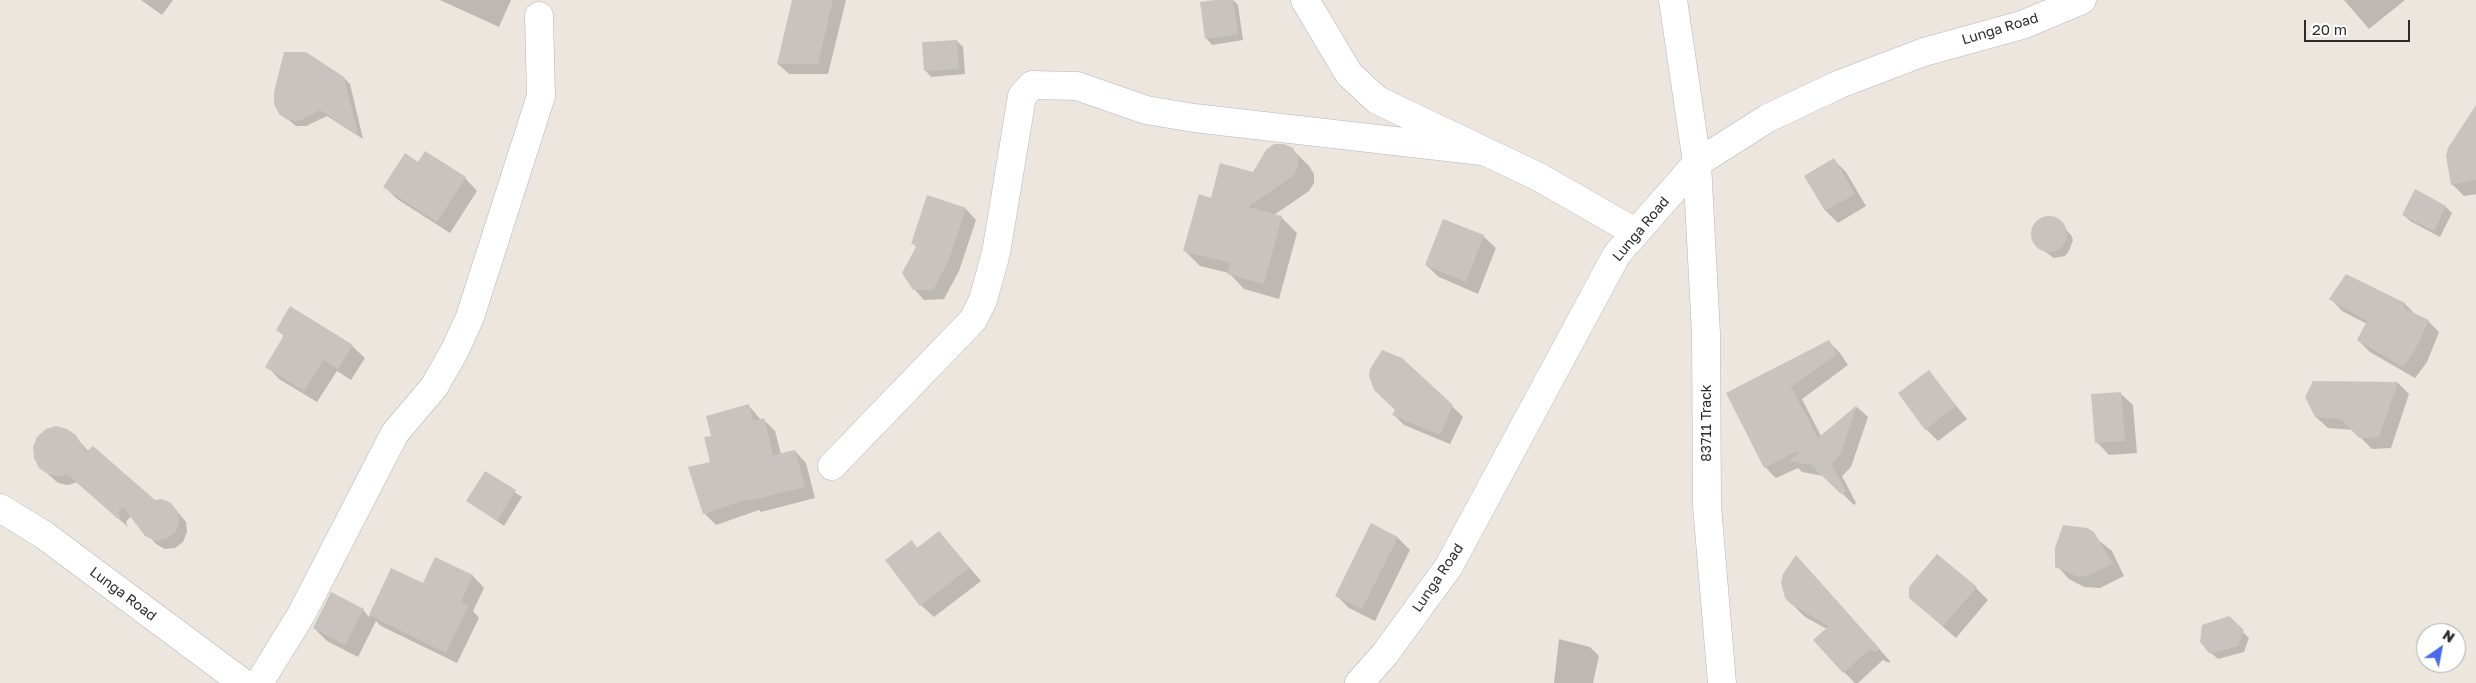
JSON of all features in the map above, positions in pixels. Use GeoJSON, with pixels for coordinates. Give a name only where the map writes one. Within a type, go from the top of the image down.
{"type":"FeatureCollection","features":[{"type":"Feature","properties":{"kind":"street"},"geometry":{"type":"LineString","coordinates":[[1305,0],[1349,74],[1377,100],[1539,177],[1635,232]]}},
{"type":"Feature","properties":{"kind":"street","name":"83711 Track"},"geometry":{"type":"LineString","coordinates":[[1673,0],[1697,163],[1706,334],[1707,506],[1722,683]]}},
{"type":"Feature","properties":{"kind":"street","name":"Lunga Road"},"geometry":{"type":"LineString","coordinates":[[1359,683],[1385,654],[1450,566],[1617,254],[1697,163],[1768,118],[1840,84],[1924,52],[2022,25],[2082,0]]}},
{"type":"Feature","properties":{"kind":"street"},"geometry":{"type":"LineString","coordinates":[[258,683],[301,615],[395,433],[434,387],[455,350],[470,317],[541,96],[539,16]]}},
{"type":"Feature","properties":{"kind":"street"},"geometry":{"type":"LineString","coordinates":[[832,466],[973,320],[983,300],[996,253],[1022,96],[1032,85],[1077,86],[1146,110],[1194,118],[1482,150]]}},
{"type":"Feature","properties":{"kind":"street","name":"Lunga Road"},"geometry":{"type":"LineString","coordinates":[[0,508],[44,535],[243,683]]}},
{"type":"Feature","properties":{"kind":"building"},"geometry":{"type":"Polygon","coordinates":[[[792,0],[833,0],[818,64],[777,64],[792,0]]]}},
{"type":"Feature","properties":{"kind":"building"},"geometry":{"type":"Polygon","coordinates":[[[1233,0],[1238,34],[1205,39],[1200,2],[1233,0]]]}},
{"type":"Feature","properties":{"kind":"building"},"geometry":{"type":"Polygon","coordinates":[[[957,40],[959,69],[924,71],[922,42],[957,40]]]}},
{"type":"Feature","properties":{"kind":"building"},"geometry":{"type":"Polygon","coordinates":[[[284,52],[306,52],[344,77],[358,135],[320,110],[299,121],[288,120],[279,114],[274,104],[274,92],[284,52]]]}},
{"type":"Feature","properties":{"kind":"building"},"geometry":{"type":"Polygon","coordinates":[[[2476,105],[2476,180],[2451,185],[2446,156],[2448,148],[2476,105]]]}},
{"type":"Feature","properties":{"kind":"building"},"geometry":{"type":"Polygon","coordinates":[[[1274,144],[1284,144],[1293,148],[1298,157],[1298,167],[1294,175],[1248,207],[1282,216],[1264,284],[1227,274],[1230,263],[1183,251],[1199,194],[1211,198],[1220,163],[1253,172],[1266,150],[1274,144]]]}},
{"type":"Feature","properties":{"kind":"building"},"geometry":{"type":"Polygon","coordinates":[[[425,151],[466,177],[437,222],[383,187],[405,153],[418,162],[425,151]]]}},
{"type":"Feature","properties":{"kind":"building"},"geometry":{"type":"Polygon","coordinates":[[[1834,158],[1855,194],[1825,211],[1804,176],[1834,158]]]}},
{"type":"Feature","properties":{"kind":"building"},"geometry":{"type":"Polygon","coordinates":[[[2415,189],[2446,206],[2434,231],[2402,215],[2415,189]]]}},
{"type":"Feature","properties":{"kind":"building"},"geometry":{"type":"Polygon","coordinates":[[[927,195],[966,208],[949,260],[933,290],[913,290],[902,273],[917,245],[911,244],[927,195]]]}},
{"type":"Feature","properties":{"kind":"building"},"geometry":{"type":"Polygon","coordinates":[[[2049,216],[2056,217],[2062,221],[2066,227],[2066,241],[2062,247],[2056,251],[2049,252],[2042,251],[2036,247],[2032,241],[2031,234],[2032,227],[2036,221],[2042,217],[2049,216]]]}},
{"type":"Feature","properties":{"kind":"building"},"geometry":{"type":"Polygon","coordinates":[[[1443,219],[1484,235],[1466,282],[1425,265],[1443,219]]]}},
{"type":"Feature","properties":{"kind":"building"},"geometry":{"type":"Polygon","coordinates":[[[2346,274],[2405,303],[2403,308],[2429,320],[2415,350],[2403,367],[2357,340],[2367,321],[2329,299],[2346,274]]]}},
{"type":"Feature","properties":{"kind":"building"},"geometry":{"type":"Polygon","coordinates":[[[290,306],[353,345],[338,369],[324,360],[304,391],[265,367],[284,335],[276,330],[290,306]]]}},
{"type":"Feature","properties":{"kind":"building"},"geometry":{"type":"Polygon","coordinates":[[[1829,340],[1837,354],[1791,387],[1818,438],[1857,405],[1840,455],[1831,464],[1846,491],[1841,494],[1811,465],[1789,461],[1799,453],[1797,451],[1764,468],[1726,393],[1829,340]]]}},
{"type":"Feature","properties":{"kind":"building"},"geometry":{"type":"Polygon","coordinates":[[[1382,350],[1402,358],[1453,405],[1440,435],[1392,415],[1395,410],[1374,390],[1369,376],[1370,369],[1382,350]]]}},
{"type":"Feature","properties":{"kind":"building"},"geometry":{"type":"Polygon","coordinates":[[[1929,370],[1956,406],[1925,430],[1898,393],[1929,370]]]}},
{"type":"Feature","properties":{"kind":"building"},"geometry":{"type":"Polygon","coordinates":[[[2313,381],[2398,382],[2379,437],[2359,438],[2341,419],[2315,417],[2305,397],[2313,381]]]}},
{"type":"Feature","properties":{"kind":"building"},"geometry":{"type":"Polygon","coordinates":[[[2121,392],[2125,441],[2095,443],[2091,394],[2121,392]]]}},
{"type":"Feature","properties":{"kind":"building"},"geometry":{"type":"Polygon","coordinates":[[[749,404],[753,421],[764,418],[773,455],[795,450],[805,487],[748,501],[748,499],[703,514],[688,467],[710,462],[704,437],[711,436],[706,416],[749,404]]]}},
{"type":"Feature","properties":{"kind":"building"},"geometry":{"type":"Polygon","coordinates":[[[56,426],[67,429],[76,435],[86,452],[93,446],[155,500],[162,499],[171,503],[178,512],[179,523],[175,533],[166,539],[155,541],[145,536],[123,507],[118,512],[121,517],[118,519],[67,474],[59,476],[48,474],[39,468],[34,458],[33,447],[37,437],[46,429],[56,426]]]}},
{"type":"Feature","properties":{"kind":"building"},"geometry":{"type":"Polygon","coordinates":[[[485,471],[516,490],[497,521],[466,501],[485,471]]]}},
{"type":"Feature","properties":{"kind":"building"},"geometry":{"type":"Polygon","coordinates":[[[1371,523],[1398,537],[1362,609],[1335,596],[1371,523]]]}},
{"type":"Feature","properties":{"kind":"building"},"geometry":{"type":"Polygon","coordinates":[[[2063,525],[2087,528],[2094,532],[2113,564],[2087,576],[2079,577],[2055,567],[2055,548],[2063,525]]]}},
{"type":"Feature","properties":{"kind":"building"},"geometry":{"type":"Polygon","coordinates":[[[939,531],[969,568],[920,606],[885,560],[912,540],[917,548],[939,531]]]}},
{"type":"Feature","properties":{"kind":"building"},"geometry":{"type":"Polygon","coordinates":[[[1937,554],[1977,587],[1943,626],[1909,598],[1909,587],[1937,554]]]}},
{"type":"Feature","properties":{"kind":"building"},"geometry":{"type":"Polygon","coordinates":[[[1796,555],[1879,648],[1876,652],[1870,649],[1843,673],[1813,640],[1829,626],[1791,604],[1785,598],[1781,582],[1783,574],[1796,555]]]}},
{"type":"Feature","properties":{"kind":"building"},"geometry":{"type":"Polygon","coordinates":[[[435,557],[473,575],[461,602],[469,605],[446,653],[369,615],[391,568],[423,583],[435,557]]]}},
{"type":"Feature","properties":{"kind":"building"},"geometry":{"type":"Polygon","coordinates":[[[331,592],[364,609],[345,645],[313,628],[331,592]]]}},
{"type":"Feature","properties":{"kind":"building"},"geometry":{"type":"Polygon","coordinates":[[[2229,616],[2244,630],[2238,646],[2210,654],[2200,642],[2202,625],[2229,616]]]}}]}
